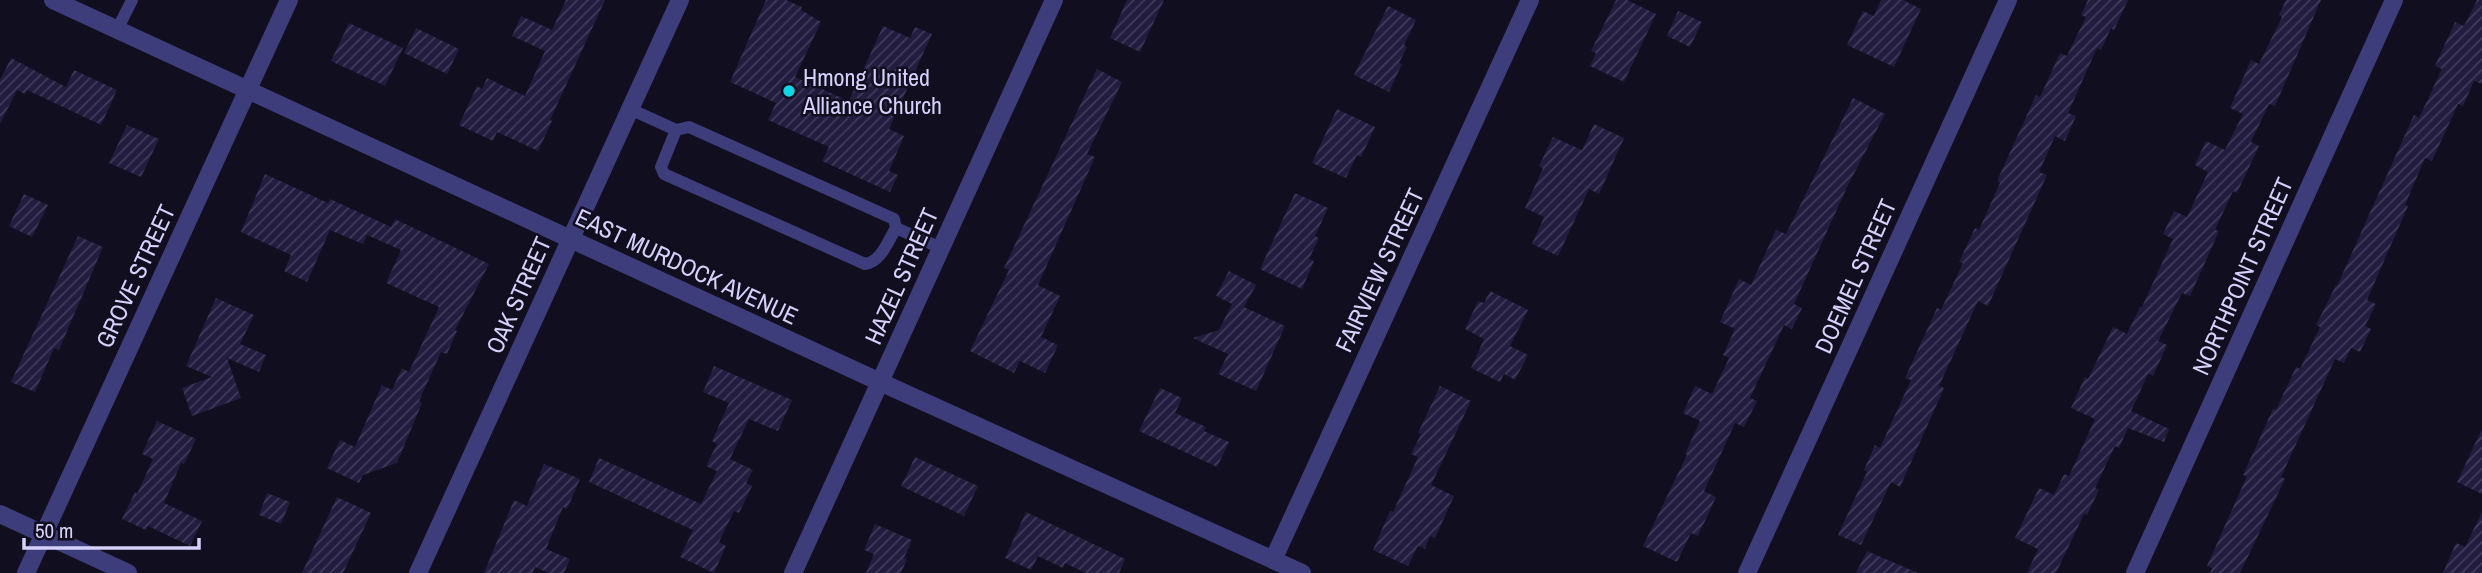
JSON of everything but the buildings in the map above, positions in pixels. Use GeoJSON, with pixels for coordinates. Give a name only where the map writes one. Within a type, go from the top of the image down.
{"type":"FeatureCollection","features":[{"type":"Feature","properties":{"kind":"street","name":"GROVE STREET"},"geometry":{"type":"LineString","coordinates":[[26,573],[289,0]]}},
{"type":"Feature","properties":{"kind":"street","name":"OAK STREET"},"geometry":{"type":"LineString","coordinates":[[418,573],[680,0]]}},
{"type":"Feature","properties":{"kind":"street","name":"HAZEL STREET"},"geometry":{"type":"LineString","coordinates":[[793,573],[1054,0]]}},
{"type":"Feature","properties":{"kind":"street","name":"FAIRVIEW STREET"},"geometry":{"type":"LineString","coordinates":[[1273,560],[1530,0]]}},
{"type":"Feature","properties":{"kind":"street","name":"DOEMEL STREET"},"geometry":{"type":"LineString","coordinates":[[1747,573],[2008,0]]}},
{"type":"Feature","properties":{"kind":"street","name":"NORTHPOINT STREET"},"geometry":{"type":"LineString","coordinates":[[2135,573],[2394,0]]}},
{"type":"Feature","properties":{"kind":"street","name":"EAST MURDOCK AVENUE"},"geometry":{"type":"LineString","coordinates":[[58,1],[880,382],[1302,573]]}},
{"type":"Feature","properties":{"kind":"street"},"geometry":{"type":"LineString","coordinates":[[0,514],[128,573]]}},
{"type":"Feature","properties":{"kind":"lane"},"geometry":{"type":"LineString","coordinates":[[117,30],[132,0]]}},
{"type":"Feature","properties":{"kind":"lane"},"geometry":{"type":"LineString","coordinates":[[630,109],[676,130],[690,127],[894,219],[895,228],[877,258],[865,264],[676,180],[664,174],[662,167],[676,130]]}},
{"type":"Feature","properties":{"kind":"lane"},"geometry":{"type":"LineString","coordinates":[[895,228],[941,248]]}},
{"type":"Feature","properties":{"kind":"place","name":"Hmong United Alliance Church"},"geometry":{"type":"Point","coordinates":[789,91]}}]}
